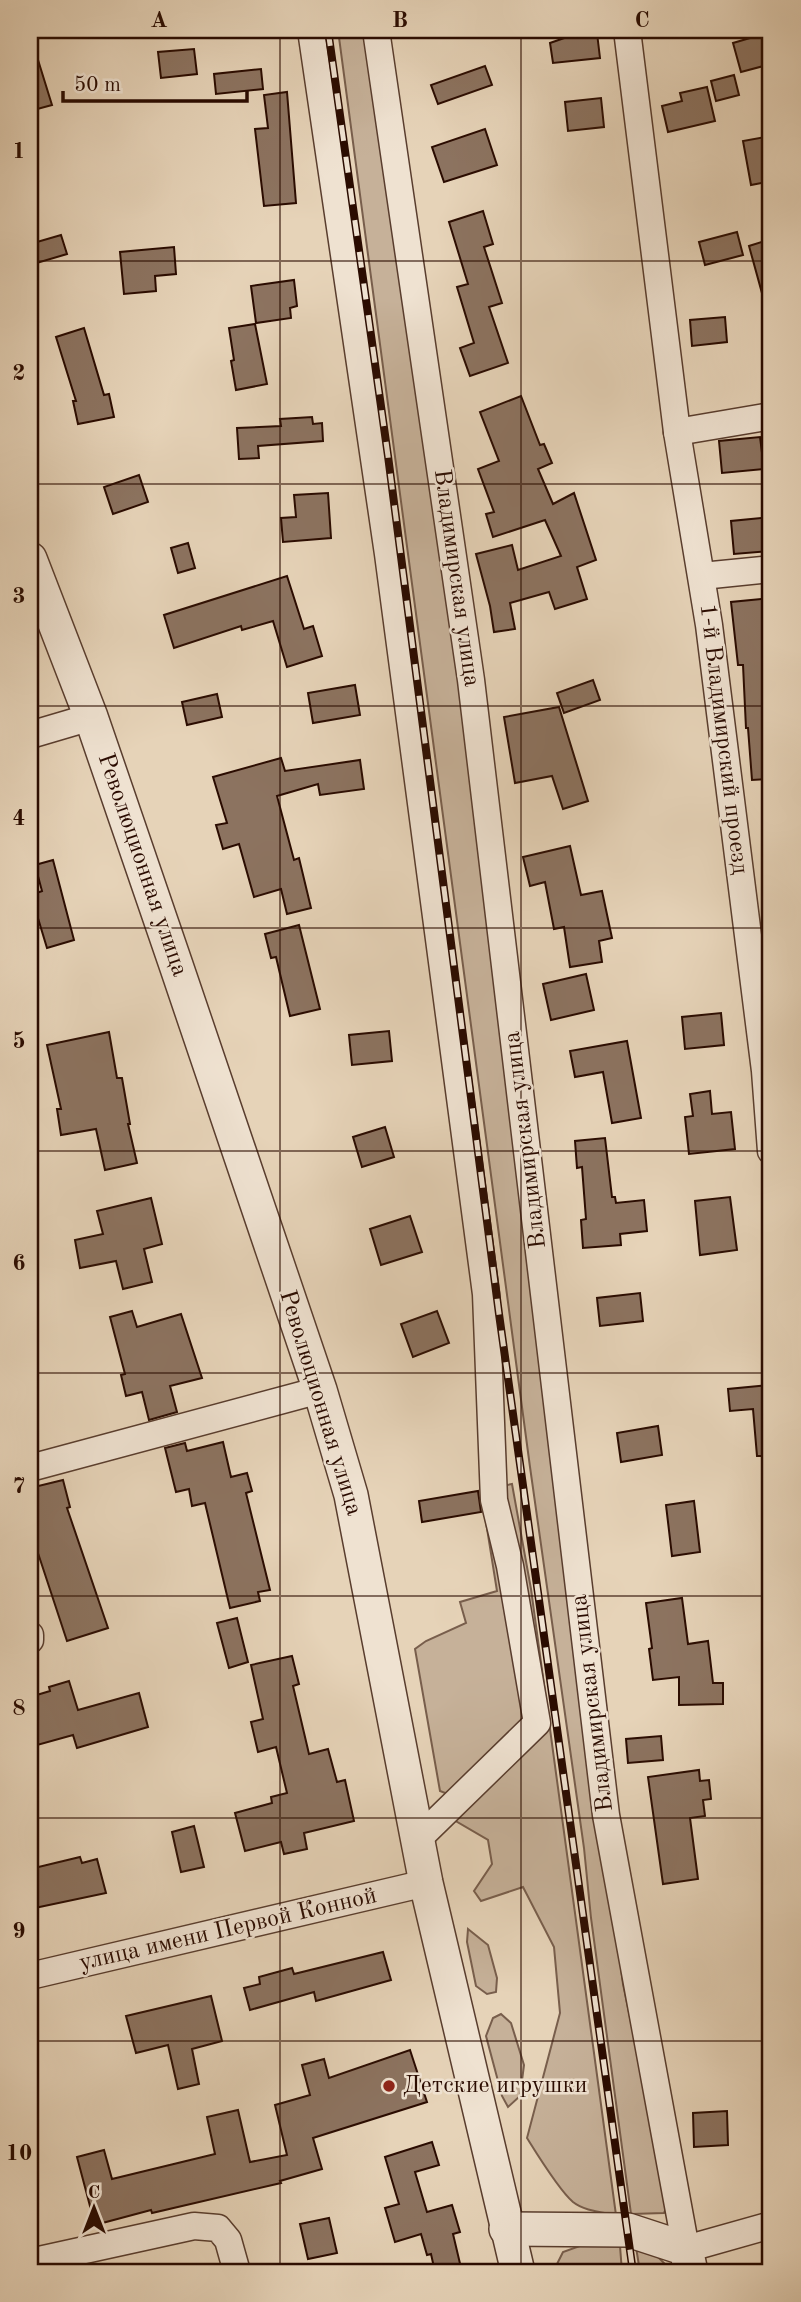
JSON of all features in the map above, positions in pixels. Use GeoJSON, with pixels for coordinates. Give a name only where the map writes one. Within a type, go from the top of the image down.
{"type":"FeatureCollection","features":[{"type":"Feature","properties":{"kind":"street"},"geometry":{"type":"LineString","coordinates":[[311,30],[388,554],[486,1294],[494,1500],[510,1566],[537,1723],[418,1839]]}},
{"type":"Feature","properties":{"kind":"street","name":"Владимирская улица"},"geometry":{"type":"LineString","coordinates":[[376,30],[471,680],[606,1815],[689,2261]]}},
{"type":"Feature","properties":{"kind":"street","name":"1-й Владимирский проезд"},"geometry":{"type":"LineString","coordinates":[[627,30],[677,432],[702,576],[765,1071],[771,1151]]}},
{"type":"Feature","properties":{"kind":"street"},"geometry":{"type":"LineString","coordinates":[[677,432],[771,416]]}},
{"type":"Feature","properties":{"kind":"street","name":"Революционная улица"},"geometry":{"type":"LineString","coordinates":[[30,559],[91,717],[320,1390],[351,1495],[426,1883],[518,2272]]}},
{"type":"Feature","properties":{"kind":"street","name":"1-й Владимирский проезд"},"geometry":{"type":"LineString","coordinates":[[702,576],[771,569]]}},
{"type":"Feature","properties":{"kind":"street"},"geometry":{"type":"LineString","coordinates":[[30,735],[91,717]]}},
{"type":"Feature","properties":{"kind":"street"},"geometry":{"type":"LineString","coordinates":[[30,1468],[320,1390]]}},
{"type":"Feature","properties":{"kind":"street","name":"улица имени Первой Конной"},"geometry":{"type":"LineString","coordinates":[[30,1976],[426,1883]]}},
{"type":"Feature","properties":{"kind":"street"},"geometry":{"type":"LineString","coordinates":[[506,2228],[628,2230],[689,2261],[771,2225]]}},
{"type":"Feature","properties":{"kind":"street"},"geometry":{"type":"LineString","coordinates":[[30,2262],[194,2226],[218,2228],[228,2240],[237,2272]]}},
{"type":"Feature","properties":{"kind":"shaded area"},"geometry":{"type":"Polygon","coordinates":[[[338,30],[369,30],[457,634],[623,1984],[669,2202],[664,2213],[631,2214],[338,30]]]}},
{"type":"Feature","properties":{"kind":"shaded area"},"geometry":{"type":"Polygon","coordinates":[[[512,1484],[531,1589],[616,2215],[588,2209],[573,2202],[555,2181],[527,2138],[560,2013],[554,1947],[523,1887],[481,1901],[474,1891],[492,1864],[488,1840],[454,1820],[541,1728],[502,1486],[512,1484]]]}},
{"type":"Feature","properties":{"kind":"shaded area"},"geometry":{"type":"Polygon","coordinates":[[[481,1491],[532,1723],[453,1796],[440,1791],[415,1649],[426,1641],[466,1623],[460,1602],[497,1591],[481,1491]]]}},
{"type":"Feature","properties":{"kind":"shaded area"},"geometry":{"type":"Polygon","coordinates":[[[468,1929],[488,1945],[497,1978],[496,1992],[487,1994],[476,1986],[467,1942],[468,1929]]]}},
{"type":"Feature","properties":{"kind":"shaded area"},"geometry":{"type":"Polygon","coordinates":[[[501,2014],[511,2023],[524,2065],[520,2096],[508,2107],[502,2096],[486,2036],[493,2018],[501,2014]]]}},
{"type":"Feature","properties":{"kind":"shaded area"},"geometry":{"type":"Polygon","coordinates":[[[588,2243],[620,2246],[622,2272],[553,2272],[563,2252],[588,2243]]]}},
{"type":"Feature","properties":{"kind":"shaded area"},"geometry":{"type":"Polygon","coordinates":[[[636,2247],[656,2255],[673,2272],[640,2272],[636,2247]]]}},
{"type":"Feature","properties":{"kind":"building"},"geometry":{"type":"Polygon","coordinates":[[[748,30],[771,30],[771,64],[741,72],[733,43],[750,38],[748,30]]]}},
{"type":"Feature","properties":{"kind":"building"},"geometry":{"type":"Polygon","coordinates":[[[597,33],[600,58],[553,63],[550,43],[570,36],[597,33]]]}},
{"type":"Feature","properties":{"kind":"building"},"geometry":{"type":"Polygon","coordinates":[[[30,47],[34,47],[52,105],[30,111],[30,47]]]}},
{"type":"Feature","properties":{"kind":"building"},"geometry":{"type":"Polygon","coordinates":[[[194,49],[197,74],[161,78],[158,52],[194,49]]]}},
{"type":"Feature","properties":{"kind":"building"},"geometry":{"type":"Polygon","coordinates":[[[485,66],[492,85],[438,104],[431,85],[485,66]]]}},
{"type":"Feature","properties":{"kind":"building"},"geometry":{"type":"Polygon","coordinates":[[[261,69],[263,89],[216,94],[214,74],[261,69]]]}},
{"type":"Feature","properties":{"kind":"building"},"geometry":{"type":"Polygon","coordinates":[[[734,75],[739,95],[716,101],[711,81],[734,75]]]}},
{"type":"Feature","properties":{"kind":"building"},"geometry":{"type":"Polygon","coordinates":[[[707,87],[715,121],[668,132],[662,106],[682,101],[680,93],[707,87]]]}},
{"type":"Feature","properties":{"kind":"building"},"geometry":{"type":"Polygon","coordinates":[[[287,92],[296,203],[264,206],[255,129],[268,128],[264,95],[287,92]]]}},
{"type":"Feature","properties":{"kind":"building"},"geometry":{"type":"Polygon","coordinates":[[[601,98],[604,127],[568,131],[565,102],[601,98]]]}},
{"type":"Feature","properties":{"kind":"building"},"geometry":{"type":"Polygon","coordinates":[[[485,129],[497,165],[444,182],[432,147],[485,129]]]}},
{"type":"Feature","properties":{"kind":"building"},"geometry":{"type":"Polygon","coordinates":[[[771,136],[771,181],[751,185],[743,141],[771,136]]]}},
{"type":"Feature","properties":{"kind":"building"},"geometry":{"type":"Polygon","coordinates":[[[483,211],[493,244],[484,247],[502,303],[489,307],[508,363],[470,376],[460,348],[474,343],[457,287],[468,284],[449,222],[483,211]]]}},
{"type":"Feature","properties":{"kind":"building"},"geometry":{"type":"Polygon","coordinates":[[[737,232],[743,255],[705,265],[699,242],[737,232]]]}},
{"type":"Feature","properties":{"kind":"building"},"geometry":{"type":"Polygon","coordinates":[[[61,235],[67,254],[30,265],[30,244],[61,235]]]}},
{"type":"Feature","properties":{"kind":"building"},"geometry":{"type":"Polygon","coordinates":[[[771,239],[771,304],[765,304],[749,246],[771,239]]]}},
{"type":"Feature","properties":{"kind":"building"},"geometry":{"type":"Polygon","coordinates":[[[174,247],[176,274],[155,276],[156,291],[124,294],[120,252],[174,247]]]}},
{"type":"Feature","properties":{"kind":"building"},"geometry":{"type":"Polygon","coordinates":[[[294,280],[297,306],[290,308],[291,318],[256,323],[251,286],[294,280]]]}},
{"type":"Feature","properties":{"kind":"building"},"geometry":{"type":"Polygon","coordinates":[[[725,317],[727,342],[692,346],[690,320],[725,317]]]}},
{"type":"Feature","properties":{"kind":"building"},"geometry":{"type":"Polygon","coordinates":[[[255,324],[267,384],[236,390],[229,328],[255,324]]]}},
{"type":"Feature","properties":{"kind":"building"},"geometry":{"type":"Polygon","coordinates":[[[84,328],[104,395],[109,394],[114,417],[78,424],[73,401],[76,401],[56,337],[84,328]]]}},
{"type":"Feature","properties":{"kind":"building"},"geometry":{"type":"Polygon","coordinates":[[[521,396],[540,445],[544,444],[552,463],[538,469],[553,504],[574,493],[596,560],[577,567],[587,599],[555,609],[549,592],[510,603],[515,629],[494,632],[476,554],[512,545],[518,570],[561,556],[545,520],[493,537],[486,514],[494,512],[478,469],[499,461],[480,412],[521,396]]]}},
{"type":"Feature","properties":{"kind":"building"},"geometry":{"type":"Polygon","coordinates":[[[312,417],[313,424],[322,423],[323,441],[258,446],[259,458],[239,459],[237,428],[281,426],[280,419],[312,417]]]}},
{"type":"Feature","properties":{"kind":"building"},"geometry":{"type":"Polygon","coordinates":[[[760,437],[764,469],[722,473],[719,441],[760,437]]]}},
{"type":"Feature","properties":{"kind":"building"},"geometry":{"type":"Polygon","coordinates":[[[139,475],[148,502],[113,514],[104,487],[139,475]]]}},
{"type":"Feature","properties":{"kind":"building"},"geometry":{"type":"Polygon","coordinates":[[[328,493],[331,538],[283,542],[281,518],[296,517],[294,495],[328,493]]]}},
{"type":"Feature","properties":{"kind":"building"},"geometry":{"type":"Polygon","coordinates":[[[771,517],[771,551],[734,554],[731,521],[771,517]]]}},
{"type":"Feature","properties":{"kind":"building"},"geometry":{"type":"Polygon","coordinates":[[[188,543],[195,568],[178,573],[171,548],[188,543]]]}},
{"type":"Feature","properties":{"kind":"building"},"geometry":{"type":"Polygon","coordinates":[[[287,576],[304,629],[313,626],[322,656],[287,667],[273,621],[242,630],[241,626],[174,648],[164,615],[287,576]]]}},
{"type":"Feature","properties":{"kind":"building"},"geometry":{"type":"Polygon","coordinates":[[[771,598],[771,779],[752,780],[743,665],[738,665],[731,602],[771,598]]]}},
{"type":"Feature","properties":{"kind":"building"},"geometry":{"type":"Polygon","coordinates":[[[593,680],[600,700],[564,713],[557,693],[593,680]]]}},
{"type":"Feature","properties":{"kind":"building"},"geometry":{"type":"Polygon","coordinates":[[[355,685],[360,715],[313,723],[308,693],[355,685]]]}},
{"type":"Feature","properties":{"kind":"building"},"geometry":{"type":"Polygon","coordinates":[[[217,694],[222,717],[187,725],[182,702],[217,694]]]}},
{"type":"Feature","properties":{"kind":"building"},"geometry":{"type":"Polygon","coordinates":[[[559,707],[588,801],[563,809],[552,776],[515,783],[504,717],[559,707]]]}},
{"type":"Feature","properties":{"kind":"building"},"geometry":{"type":"Polygon","coordinates":[[[281,758],[285,771],[360,760],[364,789],[320,795],[318,784],[277,796],[294,860],[299,858],[311,908],[287,914],[281,889],[254,897],[239,844],[223,849],[216,825],[227,823],[213,777],[281,758]]]}},
{"type":"Feature","properties":{"kind":"building"},"geometry":{"type":"Polygon","coordinates":[[[570,846],[581,895],[602,891],[612,938],[599,941],[602,962],[570,967],[564,927],[554,929],[545,882],[530,886],[523,857],[570,846]]]}},
{"type":"Feature","properties":{"kind":"building"},"geometry":{"type":"Polygon","coordinates":[[[53,860],[74,940],[47,948],[31,895],[42,891],[35,865],[53,860]]]}},
{"type":"Feature","properties":{"kind":"building"},"geometry":{"type":"Polygon","coordinates":[[[299,925],[320,1009],[290,1016],[276,957],[271,958],[265,934],[299,925]]]}},
{"type":"Feature","properties":{"kind":"building"},"geometry":{"type":"Polygon","coordinates":[[[586,974],[594,1010],[551,1020],[543,984],[586,974]]]}},
{"type":"Feature","properties":{"kind":"building"},"geometry":{"type":"Polygon","coordinates":[[[721,1013],[724,1045],[685,1049],[682,1017],[721,1013]]]}},
{"type":"Feature","properties":{"kind":"building"},"geometry":{"type":"Polygon","coordinates":[[[389,1031],[392,1061],[352,1065],[349,1035],[389,1031]]]}},
{"type":"Feature","properties":{"kind":"building"},"geometry":{"type":"Polygon","coordinates":[[[109,1032],[117,1078],[122,1078],[137,1163],[105,1170],[96,1129],[61,1135],[57,1109],[61,1109],[47,1045],[109,1032]]]}},
{"type":"Feature","properties":{"kind":"building"},"geometry":{"type":"Polygon","coordinates":[[[627,1041],[641,1118],[612,1123],[603,1072],[575,1077],[570,1051],[627,1041]]]}},
{"type":"Feature","properties":{"kind":"building"},"geometry":{"type":"Polygon","coordinates":[[[710,1091],[712,1114],[731,1112],[735,1149],[689,1154],[685,1117],[693,1116],[690,1094],[710,1091]]]}},
{"type":"Feature","properties":{"kind":"building"},"geometry":{"type":"Polygon","coordinates":[[[385,1127],[394,1157],[362,1167],[353,1137],[385,1127]]]}},
{"type":"Feature","properties":{"kind":"building"},"geometry":{"type":"Polygon","coordinates":[[[605,1138],[612,1197],[615,1197],[616,1203],[644,1200],[647,1231],[620,1234],[621,1245],[583,1248],[581,1220],[586,1219],[582,1167],[577,1168],[575,1141],[605,1138]]]}},
{"type":"Feature","properties":{"kind":"building"},"geometry":{"type":"Polygon","coordinates":[[[730,1197],[737,1250],[700,1255],[695,1201],[730,1197]]]}},
{"type":"Feature","properties":{"kind":"building"},"geometry":{"type":"Polygon","coordinates":[[[151,1198],[162,1244],[144,1249],[152,1282],[123,1289],[116,1261],[80,1268],[75,1240],[103,1234],[97,1211],[151,1198]]]}},
{"type":"Feature","properties":{"kind":"building"},"geometry":{"type":"Polygon","coordinates":[[[410,1216],[422,1252],[381,1265],[370,1229],[410,1216]]]}},
{"type":"Feature","properties":{"kind":"building"},"geometry":{"type":"Polygon","coordinates":[[[640,1293],[643,1321],[600,1326],[597,1298],[640,1293]]]}},
{"type":"Feature","properties":{"kind":"building"},"geometry":{"type":"Polygon","coordinates":[[[132,1311],[137,1327],[181,1314],[202,1378],[170,1386],[177,1412],[149,1420],[142,1392],[126,1396],[121,1375],[125,1374],[110,1317],[132,1311]]]}},
{"type":"Feature","properties":{"kind":"building"},"geometry":{"type":"Polygon","coordinates":[[[437,1311],[449,1343],[413,1357],[401,1324],[437,1311]]]}},
{"type":"Feature","properties":{"kind":"building"},"geometry":{"type":"Polygon","coordinates":[[[769,1385],[771,1456],[757,1456],[753,1409],[730,1411],[728,1389],[769,1385]]]}},
{"type":"Feature","properties":{"kind":"building"},"geometry":{"type":"Polygon","coordinates":[[[658,1426],[662,1455],[621,1462],[617,1433],[658,1426]]]}},
{"type":"Feature","properties":{"kind":"building"},"geometry":{"type":"Polygon","coordinates":[[[223,1442],[231,1477],[247,1473],[252,1491],[246,1493],[270,1590],[258,1592],[260,1601],[230,1608],[205,1503],[192,1506],[189,1489],[176,1492],[165,1448],[185,1443],[187,1451],[223,1442]]]}},
{"type":"Feature","properties":{"kind":"building"},"geometry":{"type":"Polygon","coordinates":[[[63,1480],[70,1507],[67,1508],[108,1628],[67,1641],[35,1544],[30,1546],[30,1488],[63,1480]]]}},
{"type":"Feature","properties":{"kind":"building"},"geometry":{"type":"Polygon","coordinates":[[[478,1491],[481,1512],[422,1522],[419,1501],[478,1491]]]}},
{"type":"Feature","properties":{"kind":"building"},"geometry":{"type":"Polygon","coordinates":[[[694,1501],[700,1552],[672,1556],[666,1505],[694,1501]]]}},
{"type":"Feature","properties":{"kind":"building"},"geometry":{"type":"Polygon","coordinates":[[[682,1598],[688,1644],[708,1641],[713,1683],[723,1683],[723,1704],[679,1705],[679,1677],[653,1680],[646,1603],[682,1598]]]}},
{"type":"Feature","properties":{"kind":"building"},"geometry":{"type":"Polygon","coordinates":[[[237,1618],[248,1662],[229,1668],[217,1623],[237,1618]]]}},
{"type":"Feature","properties":{"kind":"building"},"geometry":{"type":"Polygon","coordinates":[[[292,1656],[299,1684],[293,1686],[309,1754],[328,1749],[337,1782],[345,1780],[354,1821],[304,1833],[307,1849],[284,1854],[281,1842],[245,1851],[235,1813],[272,1803],[271,1797],[287,1793],[276,1747],[258,1752],[251,1722],[263,1719],[251,1665],[292,1656]]]}},
{"type":"Feature","properties":{"kind":"building"},"geometry":{"type":"Polygon","coordinates":[[[69,1681],[78,1710],[139,1693],[148,1727],[77,1748],[73,1735],[30,1747],[30,1697],[69,1681]]]}},
{"type":"Feature","properties":{"kind":"building"},"geometry":{"type":"Polygon","coordinates":[[[661,1736],[663,1760],[628,1763],[626,1739],[661,1736]]]}},
{"type":"Feature","properties":{"kind":"building"},"geometry":{"type":"Polygon","coordinates":[[[699,1770],[700,1781],[709,1780],[711,1799],[703,1800],[705,1816],[690,1818],[698,1879],[663,1884],[648,1777],[699,1770]]]}},
{"type":"Feature","properties":{"kind":"building"},"geometry":{"type":"Polygon","coordinates":[[[194,1826],[204,1867],[181,1872],[172,1832],[194,1826]]]}},
{"type":"Feature","properties":{"kind":"building"},"geometry":{"type":"Polygon","coordinates":[[[80,1857],[82,1863],[97,1859],[106,1893],[30,1909],[30,1869],[80,1857]]]}},
{"type":"Feature","properties":{"kind":"building"},"geometry":{"type":"Polygon","coordinates":[[[383,1952],[391,1980],[316,2001],[314,1992],[250,2010],[244,1988],[260,1984],[259,1977],[292,1968],[294,1974],[383,1952]]]}},
{"type":"Feature","properties":{"kind":"building"},"geometry":{"type":"Polygon","coordinates":[[[211,1996],[222,2041],[192,2049],[199,2084],[178,2089],[168,2045],[136,2053],[126,2016],[211,1996]]]}},
{"type":"Feature","properties":{"kind":"building"},"geometry":{"type":"Polygon","coordinates":[[[410,2050],[427,2102],[313,2138],[322,2169],[280,2181],[281,2183],[152,2213],[151,2210],[95,2225],[77,2157],[104,2150],[112,2179],[215,2154],[207,2117],[238,2110],[250,2162],[287,2155],[275,2105],[310,2095],[302,2065],[324,2059],[329,2078],[410,2050]]]}},
{"type":"Feature","properties":{"kind":"building"},"geometry":{"type":"Polygon","coordinates":[[[727,2111],[728,2145],[694,2147],[693,2113],[727,2111]]]}},
{"type":"Feature","properties":{"kind":"building"},"geometry":{"type":"Polygon","coordinates":[[[432,2142],[439,2165],[415,2172],[427,2212],[452,2205],[460,2232],[453,2234],[462,2272],[435,2272],[431,2254],[427,2255],[421,2234],[395,2242],[385,2208],[399,2204],[385,2157],[432,2142]]]}},
{"type":"Feature","properties":{"kind":"building"},"geometry":{"type":"Polygon","coordinates":[[[329,2218],[337,2253],[308,2259],[300,2224],[329,2218]]]}},
{"type":"Feature","properties":{"kind":"railway"},"geometry":{"type":"LineString","coordinates":[[328,30],[388,456],[499,1314],[633,2272]]}},
{"type":"Feature","properties":{"kind":"place","name":"Детские игрушки"},"geometry":{"type":"Point","coordinates":[389,2086]}}]}
